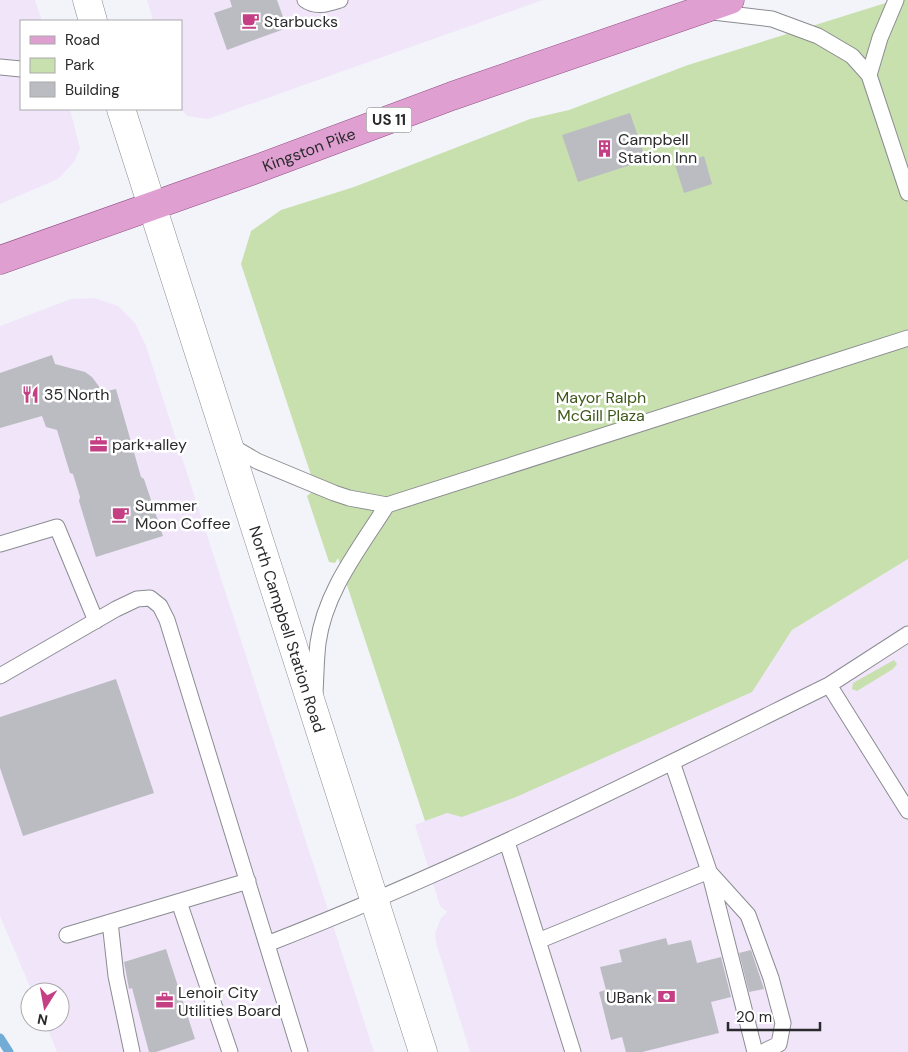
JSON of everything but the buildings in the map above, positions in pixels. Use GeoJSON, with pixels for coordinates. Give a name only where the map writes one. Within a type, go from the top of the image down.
{"type":"FeatureCollection","features":[{"type":"Feature","properties":{"kind":"main road"},"geometry":{"type":"LineString","coordinates":[[87,0],[93,20]]}},
{"type":"Feature","properties":{"kind":"main road","name":"Kingston Pike"},"geometry":{"type":"LineString","coordinates":[[0,260],[730,0]]}},
{"type":"Feature","properties":{"kind":"main road","name":"North Campbell Station Road"},"geometry":{"type":"LineString","coordinates":[[118,111],[152,205],[424,1052]]}},
{"type":"Feature","properties":{"kind":"lane"},"geometry":{"type":"LineString","coordinates":[[305,0],[324,6],[340,0]]}},
{"type":"Feature","properties":{"kind":"lane"},"geometry":{"type":"LineString","coordinates":[[869,75],[880,38],[896,0]]}},
{"type":"Feature","properties":{"kind":"lane"},"geometry":{"type":"LineString","coordinates":[[700,10],[772,19],[818,36],[852,56],[869,75],[908,193]]}},
{"type":"Feature","properties":{"kind":"lane"},"geometry":{"type":"LineString","coordinates":[[0,67],[20,69]]}},
{"type":"Feature","properties":{"kind":"lane"},"geometry":{"type":"LineString","coordinates":[[228,444],[257,461],[334,494],[387,505],[908,338]]}},
{"type":"Feature","properties":{"kind":"lane"},"geometry":{"type":"LineString","coordinates":[[314,710],[318,642],[325,615],[352,556],[387,505]]}},
{"type":"Feature","properties":{"kind":"lane"},"geometry":{"type":"LineString","coordinates":[[0,544],[57,527],[96,621]]}},
{"type":"Feature","properties":{"kind":"lane"},"geometry":{"type":"LineString","coordinates":[[0,676],[137,599],[150,598],[160,606],[167,620],[268,944],[299,1052]]}},
{"type":"Feature","properties":{"kind":"lane"},"geometry":{"type":"LineString","coordinates":[[268,944],[377,901],[507,842],[829,685],[908,634]]}},
{"type":"Feature","properties":{"kind":"lane"},"geometry":{"type":"LineString","coordinates":[[829,685],[908,811]]}},
{"type":"Feature","properties":{"kind":"lane"},"geometry":{"type":"LineString","coordinates":[[672,762],[709,871],[755,1052]]}},
{"type":"Feature","properties":{"kind":"lane"},"geometry":{"type":"LineString","coordinates":[[507,842],[573,1052]]}},
{"type":"Feature","properties":{"kind":"lane"},"geometry":{"type":"LineString","coordinates":[[538,941],[709,871]]}},
{"type":"Feature","properties":{"kind":"lane"},"geometry":{"type":"LineString","coordinates":[[709,871],[748,915],[771,978],[783,1023],[779,1044],[763,1052]]}},
{"type":"Feature","properties":{"kind":"lane"},"geometry":{"type":"LineString","coordinates":[[67,935],[248,881]]}},
{"type":"Feature","properties":{"kind":"lane"},"geometry":{"type":"LineString","coordinates":[[179,902],[230,1052]]}},
{"type":"Feature","properties":{"kind":"lane"},"geometry":{"type":"LineString","coordinates":[[110,922],[116,976],[132,1052]]}},
{"type":"Feature","properties":{"kind":"shaded area"},"geometry":{"type":"Polygon","coordinates":[[[0,0],[35,0],[42,20],[20,20],[20,110],[70,110],[80,149],[74,162],[58,179],[0,204],[0,0]]]}},
{"type":"Feature","properties":{"kind":"shaded area"},"geometry":{"type":"Polygon","coordinates":[[[147,0],[543,0],[208,119],[187,116],[182,110],[182,20],[153,20],[147,0]]]}},
{"type":"Feature","properties":{"kind":"shaded area"},"geometry":{"type":"Polygon","coordinates":[[[95,298],[118,306],[135,323],[146,346],[374,1052],[57,1052],[49,1032],[70,1032],[70,982],[28,982],[0,916],[0,326],[71,299],[95,298]]]}},
{"type":"Feature","properties":{"kind":"shaded area"},"geometry":{"type":"Polygon","coordinates":[[[908,559],[908,1052],[470,1052],[436,943],[435,933],[441,918],[447,912],[440,906],[415,825],[551,772],[782,646],[792,630],[908,559]]]}},
{"type":"Feature","properties":{"kind":"green space","name":"Mayor Ralph McGill Plaza"},"geometry":{"type":"Polygon","coordinates":[[[895,0],[908,0],[908,559],[792,630],[752,692],[516,797],[462,817],[447,813],[425,821],[338,558],[335,563],[329,562],[307,496],[312,492],[317,493],[241,264],[251,231],[281,210],[354,187],[530,119],[569,110],[688,65],[895,0]]]}},
{"type":"Feature","properties":{"kind":"green space"},"geometry":{"type":"Polygon","coordinates":[[[894,660],[897,664],[893,669],[857,691],[852,689],[853,683],[894,660]]]}},
{"type":"Feature","properties":{"kind":"waterway"},"geometry":{"type":"LineString","coordinates":[[0,1038],[9,1052]]}},
{"type":"Feature","properties":{"kind":"place","name":"Starbucks"},"geometry":{"type":"Point","coordinates":[250,21]}},
{"type":"Feature","properties":{"kind":"place","name":"Campbell Station Inn"},"geometry":{"type":"Point","coordinates":[604,148]}},
{"type":"Feature","properties":{"kind":"place","name":"35 North"},"geometry":{"type":"Point","coordinates":[30,394]}},
{"type":"Feature","properties":{"kind":"place","name":"park+alley"},"geometry":{"type":"Point","coordinates":[98,444]}},
{"type":"Feature","properties":{"kind":"place","name":"Summer Moon Coffee"},"geometry":{"type":"Point","coordinates":[121,514]}},
{"type":"Feature","properties":{"kind":"place","name":"UBank"},"geometry":{"type":"Point","coordinates":[666,997]}},
{"type":"Feature","properties":{"kind":"place","name":"Lenoir City Utilities Board"},"geometry":{"type":"Point","coordinates":[164,1001]}}]}
